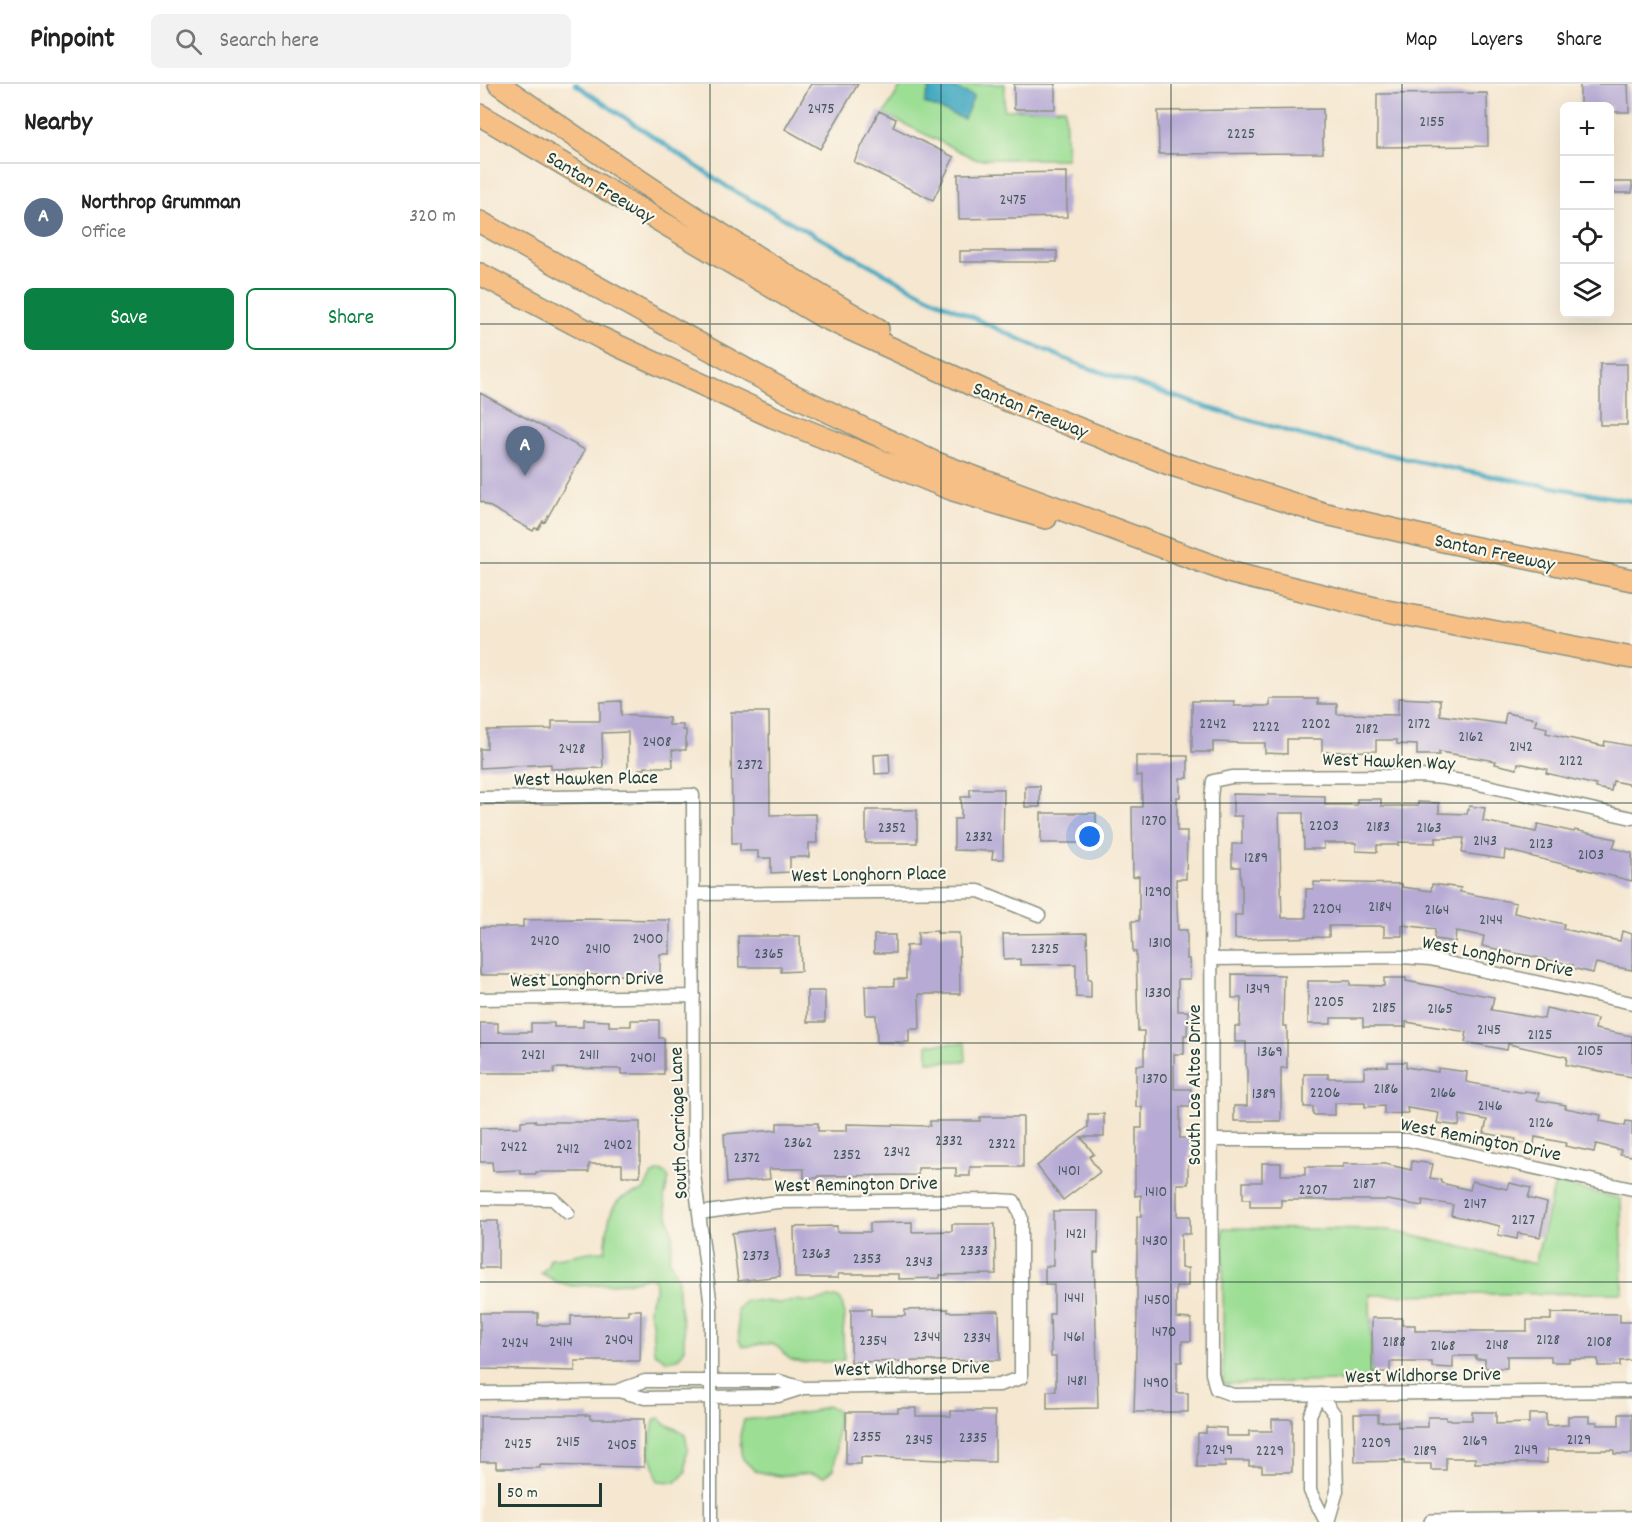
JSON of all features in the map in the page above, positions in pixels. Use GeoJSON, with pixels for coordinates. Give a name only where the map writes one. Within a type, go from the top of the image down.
{"type":"FeatureCollection","features":[{"type":"Feature","properties":{"kind":"highway"},"geometry":{"type":"LineString","coordinates":[[499,84],[594,150],[792,279],[996,396]]}},
{"type":"Feature","properties":{"kind":"highway","name":"Santan Freeway"},"geometry":{"type":"LineString","coordinates":[[480,115],[823,317],[996,396],[1169,464],[1322,513],[1632,580]]}},
{"type":"Feature","properties":{"kind":"highway"},"geometry":{"type":"LineString","coordinates":[[480,222],[787,392],[934,462],[1232,573]]}},
{"type":"Feature","properties":{"kind":"highway"},"geometry":{"type":"LineString","coordinates":[[480,274],[601,338],[773,417],[953,490],[1232,573],[1387,611],[1632,658]]}},
{"type":"Feature","properties":{"kind":"street","name":"West Hawken Way"},"geometry":{"type":"LineString","coordinates":[[1214,780],[1232,777],[1420,776],[1474,783],[1632,818]]}},
{"type":"Feature","properties":{"kind":"street","name":"South Los Altos Drive"},"geometry":{"type":"LineString","coordinates":[[1214,780],[1211,797],[1212,1373],[1216,1389]]}},
{"type":"Feature","properties":{"kind":"street","name":"West Hawken Place"},"geometry":{"type":"LineString","coordinates":[[480,798],[693,795]]}},
{"type":"Feature","properties":{"kind":"street","name":"South Carriage Lane"},"geometry":{"type":"LineString","coordinates":[[693,795],[694,1174],[711,1307],[711,1522]]}},
{"type":"Feature","properties":{"kind":"street","name":"West Longhorn Place"},"geometry":{"type":"LineString","coordinates":[[694,894],[979,891],[1039,915]]}},
{"type":"Feature","properties":{"kind":"street","name":"West Longhorn Drive"},"geometry":{"type":"LineString","coordinates":[[1212,958],[1401,957],[1430,959],[1632,1003]]}},
{"type":"Feature","properties":{"kind":"street","name":"West Longhorn Drive"},"geometry":{"type":"LineString","coordinates":[[480,999],[694,996]]}},
{"type":"Feature","properties":{"kind":"street","name":"West Remington Drive"},"geometry":{"type":"LineString","coordinates":[[1212,1140],[1407,1140],[1632,1189]]}},
{"type":"Feature","properties":{"kind":"street"},"geometry":{"type":"LineString","coordinates":[[480,1198],[553,1199],[568,1213]]}},
{"type":"Feature","properties":{"kind":"street","name":"West Remington Drive"},"geometry":{"type":"LineString","coordinates":[[700,1213],[777,1202],[1014,1201],[1021,1217],[1021,1378]]}},
{"type":"Feature","properties":{"kind":"street","name":"West Wildhorse Drive"},"geometry":{"type":"LineString","coordinates":[[480,1393],[618,1391],[645,1398],[778,1396],[803,1388],[999,1385],[1021,1378]]}},
{"type":"Feature","properties":{"kind":"street","name":"West Wildhorse Drive"},"geometry":{"type":"LineString","coordinates":[[618,1391],[645,1382],[779,1381],[803,1388]]}},
{"type":"Feature","properties":{"kind":"street","name":"West Wildhorse Drive"},"geometry":{"type":"LineString","coordinates":[[1216,1389],[1233,1395],[1632,1391]]}},
{"type":"Feature","properties":{"kind":"street"},"geometry":{"type":"LineString","coordinates":[[1320,1394],[1335,1415],[1337,1491],[1327,1522],[1311,1491],[1310,1415],[1320,1394]]}},
{"type":"Feature","properties":{"kind":"street"},"geometry":{"type":"LineString","coordinates":[[1432,1522],[1632,1519]]}},
{"type":"Feature","properties":{"kind":"green space"},"geometry":{"type":"Polygon","coordinates":[[[902,84],[1005,84],[1004,110],[1065,108],[1067,159],[975,159],[884,114],[902,84]]]}},
{"type":"Feature","properties":{"kind":"green space"},"geometry":{"type":"Polygon","coordinates":[[[965,1043],[966,1061],[928,1062],[928,1044],[965,1043]]]}},
{"type":"Feature","properties":{"kind":"green space"},"geometry":{"type":"Polygon","coordinates":[[[659,1171],[665,1173],[669,1178],[664,1198],[673,1236],[669,1259],[678,1280],[684,1334],[684,1351],[677,1359],[667,1361],[654,1352],[652,1321],[649,1312],[650,1301],[655,1291],[655,1279],[648,1277],[626,1283],[572,1286],[557,1282],[541,1273],[548,1266],[550,1258],[605,1251],[611,1213],[618,1201],[643,1191],[651,1176],[659,1171]]]}},
{"type":"Feature","properties":{"kind":"green space"},"geometry":{"type":"Polygon","coordinates":[[[1555,1183],[1621,1199],[1623,1293],[1370,1295],[1372,1380],[1223,1384],[1223,1228],[1389,1230],[1535,1264],[1555,1183]]]}},
{"type":"Feature","properties":{"kind":"green space"},"geometry":{"type":"Polygon","coordinates":[[[835,1297],[841,1299],[845,1315],[844,1360],[796,1361],[790,1359],[774,1345],[766,1343],[746,1347],[742,1346],[739,1340],[737,1310],[744,1301],[811,1302],[835,1297]]]}},
{"type":"Feature","properties":{"kind":"green space"},"geometry":{"type":"Polygon","coordinates":[[[826,1406],[836,1409],[838,1416],[835,1461],[833,1469],[824,1477],[811,1473],[779,1476],[755,1471],[743,1459],[740,1435],[744,1420],[811,1412],[826,1406]]]}},
{"type":"Feature","properties":{"kind":"green space"},"geometry":{"type":"Polygon","coordinates":[[[660,1418],[664,1423],[685,1435],[688,1449],[686,1472],[676,1482],[658,1481],[650,1453],[654,1421],[660,1418]]]}},
{"type":"Feature","properties":{"kind":"water"},"geometry":{"type":"Polygon","coordinates":[[[931,84],[944,84],[974,96],[964,119],[924,103],[931,84]]]}},
{"type":"Feature","properties":{"kind":"building"},"geometry":{"type":"Polygon","coordinates":[[[811,84],[858,84],[820,149],[785,129],[811,84]]]}},
{"type":"Feature","properties":{"kind":"building"},"geometry":{"type":"Polygon","coordinates":[[[1014,84],[1055,84],[1055,109],[1014,109],[1014,84]]]}},
{"type":"Feature","properties":{"kind":"building"},"geometry":{"type":"Polygon","coordinates":[[[1580,84],[1628,84],[1629,112],[1614,112],[1614,102],[1580,102],[1580,84]]]}},
{"type":"Feature","properties":{"kind":"building"},"geometry":{"type":"Polygon","coordinates":[[[1487,93],[1488,146],[1377,147],[1377,94],[1487,93]]]}},
{"type":"Feature","properties":{"kind":"building"},"geometry":{"type":"Polygon","coordinates":[[[1323,109],[1323,153],[1159,154],[1158,111],[1323,109]]]}},
{"type":"Feature","properties":{"kind":"building"},"geometry":{"type":"Polygon","coordinates":[[[879,111],[896,119],[893,127],[954,157],[933,200],[854,162],[879,111]]]}},
{"type":"Feature","properties":{"kind":"building"},"geometry":{"type":"Polygon","coordinates":[[[1067,172],[1067,217],[959,219],[958,174],[1067,172]]]}},
{"type":"Feature","properties":{"kind":"building"},"geometry":{"type":"Polygon","coordinates":[[[1614,182],[1632,182],[1632,193],[1614,193],[1614,182]]]}},
{"type":"Feature","properties":{"kind":"building"},"geometry":{"type":"Polygon","coordinates":[[[960,251],[1057,251],[1057,262],[960,262],[960,251]]]}},
{"type":"Feature","properties":{"kind":"building"},"geometry":{"type":"Polygon","coordinates":[[[1600,364],[1627,364],[1627,425],[1600,425],[1600,364]]]}},
{"type":"Feature","properties":{"kind":"building"},"geometry":{"type":"Polygon","coordinates":[[[480,393],[585,450],[545,522],[543,521],[538,529],[535,528],[533,531],[480,501],[480,393]]]}},
{"type":"Feature","properties":{"kind":"building"},"geometry":{"type":"Polygon","coordinates":[[[1398,698],[1440,700],[1440,715],[1504,724],[1506,713],[1537,719],[1535,725],[1547,728],[1546,733],[1604,746],[1605,741],[1632,746],[1632,785],[1613,781],[1611,791],[1546,773],[1547,769],[1518,763],[1517,769],[1495,764],[1496,761],[1439,752],[1439,755],[1417,755],[1417,745],[1397,744],[1397,740],[1376,740],[1376,751],[1322,752],[1322,739],[1287,739],[1287,754],[1265,753],[1265,743],[1213,742],[1213,752],[1192,752],[1192,701],[1234,701],[1234,706],[1270,706],[1270,699],[1318,699],[1318,704],[1337,704],[1337,714],[1398,715],[1398,698]]]}},
{"type":"Feature","properties":{"kind":"building"},"geometry":{"type":"Polygon","coordinates":[[[621,701],[621,715],[669,718],[669,725],[683,725],[683,730],[686,730],[686,750],[672,750],[673,767],[645,767],[645,769],[639,769],[639,774],[628,775],[628,732],[602,733],[603,768],[551,769],[551,764],[480,768],[480,749],[487,749],[487,730],[552,729],[552,721],[600,721],[600,702],[621,701]]]}},
{"type":"Feature","properties":{"kind":"building"},"geometry":{"type":"Polygon","coordinates":[[[731,712],[769,712],[770,815],[816,814],[817,843],[809,843],[809,857],[790,857],[790,872],[771,873],[771,858],[758,858],[758,851],[740,851],[740,843],[732,843],[731,712]]]}},
{"type":"Feature","properties":{"kind":"building"},"geometry":{"type":"Polygon","coordinates":[[[889,754],[890,773],[875,774],[874,755],[889,754]]]}},
{"type":"Feature","properties":{"kind":"building"},"geometry":{"type":"Polygon","coordinates":[[[1136,756],[1188,756],[1188,778],[1180,778],[1180,797],[1177,797],[1177,831],[1187,831],[1186,879],[1176,879],[1178,930],[1187,930],[1190,979],[1178,979],[1178,1011],[1188,1011],[1184,1054],[1174,1054],[1174,1089],[1191,1089],[1191,1107],[1180,1107],[1180,1138],[1190,1138],[1188,1184],[1177,1184],[1177,1216],[1190,1216],[1190,1234],[1181,1234],[1181,1268],[1188,1268],[1188,1286],[1176,1286],[1176,1318],[1191,1319],[1191,1341],[1182,1341],[1182,1362],[1177,1362],[1177,1393],[1188,1393],[1188,1412],[1134,1412],[1137,1217],[1141,1217],[1141,1195],[1135,1196],[1136,1128],[1142,1128],[1142,1107],[1136,1107],[1136,1065],[1144,1065],[1144,1031],[1138,1031],[1136,952],[1133,952],[1132,921],[1139,921],[1139,876],[1133,877],[1132,807],[1142,807],[1142,776],[1136,776],[1136,756]]]}},
{"type":"Feature","properties":{"kind":"building"},"geometry":{"type":"Polygon","coordinates":[[[1025,786],[1040,786],[1040,807],[1025,807],[1025,786]]]}},
{"type":"Feature","properties":{"kind":"building"},"geometry":{"type":"Polygon","coordinates":[[[970,789],[1004,789],[1003,859],[992,859],[993,851],[954,850],[954,819],[961,819],[961,797],[970,797],[970,789]]]}},
{"type":"Feature","properties":{"kind":"building"},"geometry":{"type":"Polygon","coordinates":[[[1233,794],[1325,796],[1325,805],[1357,805],[1357,799],[1381,799],[1381,806],[1418,806],[1418,802],[1439,803],[1439,813],[1467,814],[1469,806],[1485,808],[1483,821],[1536,832],[1538,824],[1616,839],[1613,848],[1632,853],[1632,881],[1505,850],[1504,859],[1462,853],[1464,838],[1436,838],[1436,843],[1399,842],[1399,845],[1377,845],[1377,852],[1356,851],[1356,843],[1324,843],[1324,849],[1304,849],[1303,813],[1279,813],[1282,918],[1306,918],[1306,889],[1314,889],[1314,882],[1402,884],[1402,887],[1431,891],[1432,884],[1461,888],[1460,892],[1516,903],[1514,913],[1564,924],[1563,929],[1620,941],[1622,931],[1632,934],[1632,970],[1596,963],[1593,973],[1572,968],[1573,965],[1482,946],[1484,936],[1456,931],[1455,942],[1434,939],[1435,929],[1402,925],[1402,936],[1384,936],[1384,926],[1329,926],[1329,937],[1235,939],[1235,915],[1242,915],[1242,886],[1240,867],[1232,867],[1232,844],[1242,844],[1242,816],[1233,816],[1233,794]]]}},
{"type":"Feature","properties":{"kind":"building"},"geometry":{"type":"Polygon","coordinates":[[[866,810],[917,810],[917,843],[866,843],[866,810]]]}},
{"type":"Feature","properties":{"kind":"building"},"geometry":{"type":"Polygon","coordinates":[[[1041,813],[1096,813],[1096,843],[1041,843],[1041,813]]]}},
{"type":"Feature","properties":{"kind":"building"},"geometry":{"type":"Polygon","coordinates":[[[523,920],[670,920],[670,954],[660,954],[660,975],[480,975],[480,927],[523,927],[523,920]]]}},
{"type":"Feature","properties":{"kind":"building"},"geometry":{"type":"Polygon","coordinates":[[[937,931],[937,933],[959,933],[960,994],[919,994],[920,1029],[909,1029],[909,1042],[877,1042],[876,1015],[866,1015],[865,986],[894,986],[894,979],[906,979],[906,946],[918,945],[918,932],[937,931]]]}},
{"type":"Feature","properties":{"kind":"building"},"geometry":{"type":"Polygon","coordinates":[[[1087,933],[1088,979],[1091,979],[1091,998],[1076,997],[1076,964],[1020,965],[1020,959],[1004,960],[1003,934],[1087,933]]]}},
{"type":"Feature","properties":{"kind":"building"},"geometry":{"type":"Polygon","coordinates":[[[874,935],[895,935],[895,953],[874,953],[874,935]]]}},
{"type":"Feature","properties":{"kind":"building"},"geometry":{"type":"Polygon","coordinates":[[[738,936],[800,936],[801,971],[781,972],[781,967],[739,967],[738,936]]]}},
{"type":"Feature","properties":{"kind":"building"},"geometry":{"type":"Polygon","coordinates":[[[1232,974],[1284,975],[1283,1026],[1287,1026],[1287,1068],[1281,1068],[1281,1121],[1234,1121],[1234,1106],[1247,1106],[1247,1068],[1246,1042],[1235,1042],[1235,1026],[1240,1026],[1241,998],[1232,998],[1232,974]]]}},
{"type":"Feature","properties":{"kind":"building"},"geometry":{"type":"Polygon","coordinates":[[[1384,978],[1406,978],[1406,981],[1494,997],[1491,1010],[1544,1019],[1546,1008],[1597,1019],[1595,1029],[1632,1036],[1632,1077],[1566,1065],[1567,1057],[1508,1044],[1507,1050],[1465,1042],[1467,1032],[1406,1022],[1406,1027],[1363,1027],[1363,1018],[1331,1018],[1331,1024],[1308,1024],[1308,981],[1350,981],[1350,985],[1384,986],[1384,978]]]}},
{"type":"Feature","properties":{"kind":"building"},"geometry":{"type":"Polygon","coordinates":[[[807,991],[825,991],[825,1022],[807,1022],[807,991]]]}},
{"type":"Feature","properties":{"kind":"building"},"geometry":{"type":"Polygon","coordinates":[[[583,1020],[609,1021],[609,1026],[631,1026],[631,1020],[659,1020],[659,1038],[664,1038],[664,1074],[621,1074],[621,1069],[554,1068],[554,1073],[480,1073],[480,1023],[498,1023],[498,1032],[531,1032],[531,1023],[554,1023],[554,1027],[583,1027],[583,1020]]]}},
{"type":"Feature","properties":{"kind":"building"},"geometry":{"type":"Polygon","coordinates":[[[1388,1062],[1406,1062],[1406,1067],[1438,1072],[1438,1068],[1467,1072],[1466,1082],[1524,1093],[1525,1091],[1539,1093],[1537,1100],[1601,1115],[1600,1121],[1625,1126],[1626,1121],[1632,1122],[1632,1156],[1620,1154],[1621,1150],[1596,1144],[1594,1152],[1565,1146],[1566,1143],[1535,1137],[1534,1145],[1515,1142],[1516,1139],[1484,1133],[1487,1120],[1460,1115],[1459,1126],[1437,1123],[1439,1113],[1407,1108],[1408,1113],[1384,1114],[1384,1106],[1365,1107],[1365,1103],[1335,1103],[1335,1115],[1313,1115],[1313,1107],[1304,1107],[1304,1074],[1328,1074],[1328,1078],[1364,1078],[1364,1067],[1388,1066],[1388,1062]]]}},
{"type":"Feature","properties":{"kind":"building"},"geometry":{"type":"Polygon","coordinates":[[[1088,1114],[1104,1114],[1104,1137],[1081,1137],[1094,1154],[1089,1157],[1100,1172],[1063,1200],[1037,1166],[1088,1127],[1088,1114]]]}},
{"type":"Feature","properties":{"kind":"building"},"geometry":{"type":"Polygon","coordinates":[[[980,1117],[1023,1117],[1023,1167],[970,1167],[970,1176],[956,1176],[956,1168],[918,1168],[918,1175],[818,1176],[818,1178],[804,1178],[804,1169],[769,1169],[770,1179],[727,1183],[724,1134],[777,1130],[777,1123],[818,1123],[818,1131],[847,1131],[847,1124],[930,1126],[930,1121],[980,1121],[980,1117]]]}},
{"type":"Feature","properties":{"kind":"building"},"geometry":{"type":"Polygon","coordinates":[[[535,1120],[535,1122],[640,1122],[640,1176],[622,1176],[622,1164],[589,1164],[589,1172],[521,1174],[521,1170],[493,1171],[492,1162],[480,1162],[480,1128],[521,1127],[521,1121],[535,1120]]]}},
{"type":"Feature","properties":{"kind":"building"},"geometry":{"type":"Polygon","coordinates":[[[1412,1161],[1433,1164],[1430,1178],[1470,1190],[1472,1181],[1507,1189],[1509,1183],[1531,1188],[1528,1198],[1547,1203],[1540,1237],[1518,1233],[1517,1239],[1498,1235],[1500,1226],[1451,1215],[1453,1205],[1423,1200],[1422,1206],[1387,1200],[1281,1200],[1281,1207],[1250,1207],[1250,1199],[1243,1199],[1243,1182],[1262,1182],[1262,1163],[1281,1163],[1281,1175],[1305,1175],[1305,1167],[1343,1167],[1343,1164],[1385,1164],[1411,1170],[1412,1161]]]}},
{"type":"Feature","properties":{"kind":"building"},"geometry":{"type":"Polygon","coordinates":[[[1053,1211],[1099,1211],[1098,1253],[1094,1253],[1098,1408],[1047,1409],[1047,1391],[1056,1391],[1056,1357],[1051,1357],[1050,1314],[1054,1314],[1054,1284],[1045,1284],[1045,1266],[1053,1266],[1053,1211]]]}},
{"type":"Feature","properties":{"kind":"building"},"geometry":{"type":"Polygon","coordinates":[[[480,1221],[498,1221],[498,1268],[480,1268],[480,1221]]]}},
{"type":"Feature","properties":{"kind":"building"},"geometry":{"type":"Polygon","coordinates":[[[912,1222],[912,1232],[952,1231],[952,1224],[995,1224],[996,1274],[940,1275],[940,1278],[899,1279],[899,1274],[838,1274],[838,1278],[795,1278],[794,1227],[837,1226],[837,1232],[870,1232],[870,1223],[912,1222]]]}},
{"type":"Feature","properties":{"kind":"building"},"geometry":{"type":"Polygon","coordinates":[[[774,1228],[780,1276],[738,1281],[732,1233],[774,1228]]]}},
{"type":"Feature","properties":{"kind":"building"},"geometry":{"type":"Polygon","coordinates":[[[851,1309],[871,1309],[871,1316],[905,1316],[905,1310],[999,1311],[1000,1360],[851,1362],[851,1309]]]}},
{"type":"Feature","properties":{"kind":"building"},"geometry":{"type":"Polygon","coordinates":[[[628,1310],[641,1310],[640,1361],[575,1361],[575,1371],[480,1369],[480,1313],[538,1313],[538,1325],[571,1325],[571,1316],[628,1315],[628,1310]]]}},
{"type":"Feature","properties":{"kind":"building"},"geometry":{"type":"Polygon","coordinates":[[[1551,1313],[1620,1314],[1620,1322],[1632,1322],[1632,1360],[1620,1361],[1620,1366],[1598,1366],[1598,1359],[1569,1359],[1569,1362],[1551,1362],[1551,1356],[1507,1356],[1507,1368],[1485,1368],[1485,1359],[1476,1359],[1476,1356],[1453,1356],[1453,1368],[1432,1367],[1432,1362],[1390,1362],[1390,1372],[1372,1372],[1372,1318],[1402,1318],[1402,1325],[1415,1325],[1415,1331],[1527,1331],[1527,1320],[1551,1320],[1551,1313]]]}},
{"type":"Feature","properties":{"kind":"building"},"geometry":{"type":"Polygon","coordinates":[[[898,1408],[916,1408],[916,1416],[951,1416],[951,1411],[995,1411],[995,1462],[861,1457],[861,1464],[846,1464],[846,1412],[898,1412],[898,1408]]]}},
{"type":"Feature","properties":{"kind":"building"},"geometry":{"type":"Polygon","coordinates":[[[1472,1412],[1496,1412],[1496,1424],[1529,1423],[1529,1414],[1546,1414],[1546,1426],[1568,1425],[1568,1416],[1589,1416],[1589,1422],[1597,1422],[1597,1425],[1619,1425],[1619,1414],[1632,1414],[1632,1454],[1614,1454],[1614,1450],[1547,1450],[1547,1463],[1475,1463],[1475,1458],[1446,1458],[1446,1470],[1431,1470],[1431,1464],[1404,1464],[1404,1461],[1355,1462],[1354,1414],[1378,1414],[1378,1422],[1398,1421],[1398,1427],[1428,1427],[1428,1417],[1472,1420],[1472,1412]]]}},
{"type":"Feature","properties":{"kind":"building"},"geometry":{"type":"Polygon","coordinates":[[[590,1415],[590,1419],[644,1419],[644,1467],[540,1465],[540,1468],[496,1468],[496,1462],[480,1462],[480,1416],[590,1415]]]}},
{"type":"Feature","properties":{"kind":"building"},"geometry":{"type":"Polygon","coordinates":[[[1272,1419],[1292,1419],[1292,1472],[1262,1472],[1262,1466],[1249,1466],[1249,1461],[1225,1461],[1225,1467],[1197,1467],[1198,1433],[1206,1433],[1206,1427],[1226,1428],[1226,1436],[1249,1436],[1249,1431],[1272,1431],[1272,1419]]]}},
{"type":"Feature","properties":{"kind":"waterway"},"geometry":{"type":"LineString","coordinates":[[575,84],[729,188],[925,295],[1080,365],[1206,407],[1308,437],[1464,471],[1632,501]]}},
{"type":"Feature","properties":{"kind":"place","name":"Northrop Grumman"},"geometry":{"type":"Point","coordinates":[525,476]}}]}
